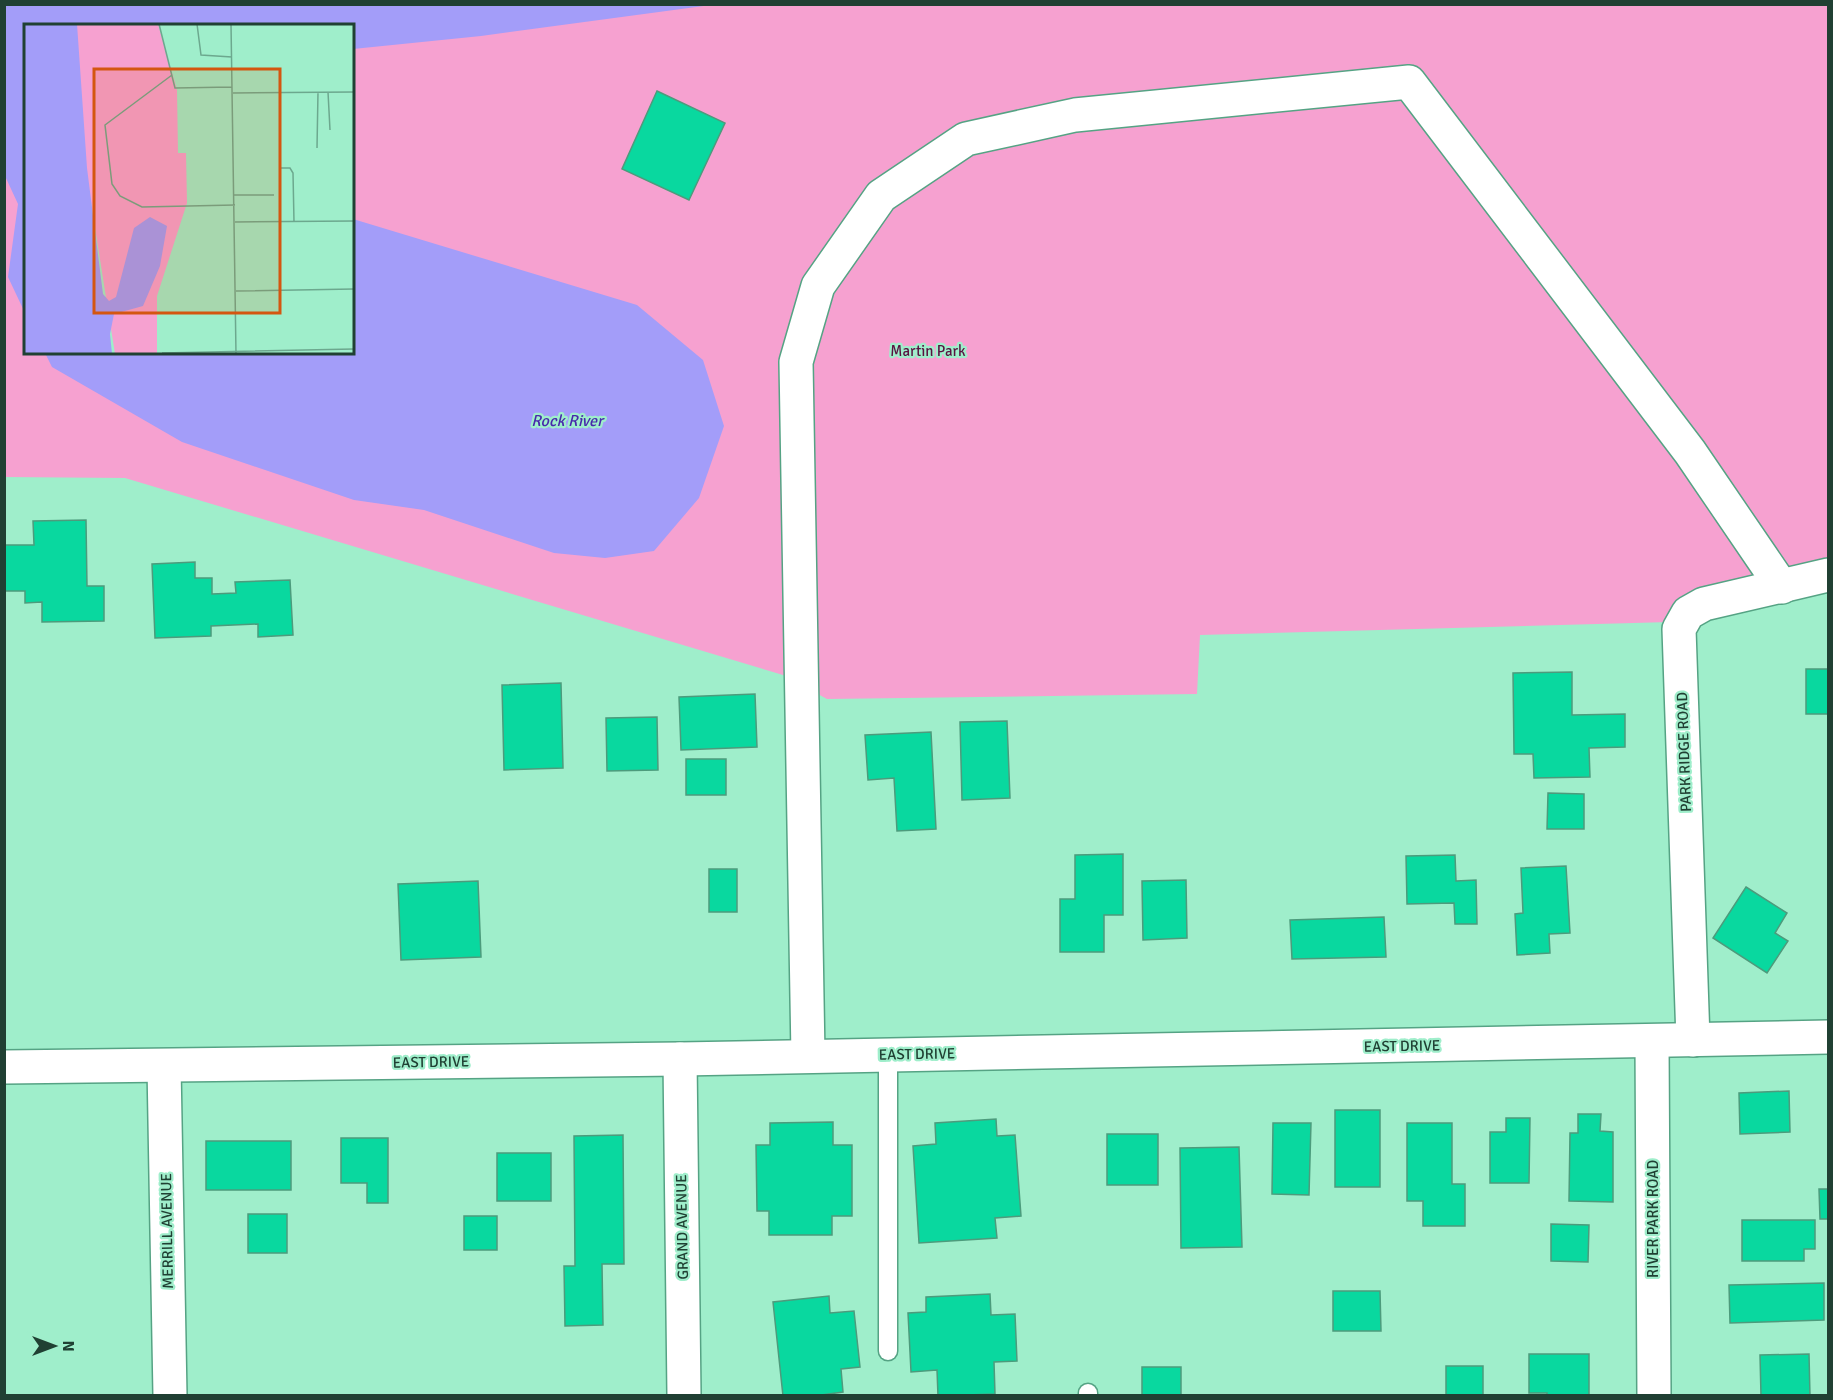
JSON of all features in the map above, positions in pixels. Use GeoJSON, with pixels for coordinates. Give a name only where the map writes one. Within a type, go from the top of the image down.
{"type":"FeatureCollection","features":[{"type":"Feature","properties":{"kind":"street"},"geometry":{"type":"LineString","coordinates":[[808,1056],[796,362],[818,286],[881,196],[966,139],[1075,115],[1409,82],[1690,452],[1782,587]]}},
{"type":"Feature","properties":{"kind":"street","name":"PARK RIDGE ROAD"},"geometry":{"type":"LineString","coordinates":[[1693,1040],[1679,629],[1688,613],[1704,604],[1828,575]]}},
{"type":"Feature","properties":{"kind":"street","name":"EAST DRIVE"},"geometry":{"type":"LineString","coordinates":[[4,1067],[680,1059],[1828,1037]]}},
{"type":"Feature","properties":{"kind":"street","name":"RIVER PARK ROAD"},"geometry":{"type":"LineString","coordinates":[[1652,1042],[1654,1395]]}},
{"type":"Feature","properties":{"kind":"street","name":"GRAND AVENUE"},"geometry":{"type":"LineString","coordinates":[[680,1059],[684,1395]]}},
{"type":"Feature","properties":{"kind":"street","name":"MERRILL AVENUE"},"geometry":{"type":"LineString","coordinates":[[164,1065],[170,1395]]}},
{"type":"Feature","properties":{"kind":"lane"},"geometry":{"type":"LineString","coordinates":[[888,1054],[888,1351]]}},
{"type":"Feature","properties":{"kind":"green space","name":"Martin Park"},"geometry":{"type":"Polygon","coordinates":[[[633,4],[1828,5],[1828,563],[1677,600],[1670,622],[1200,635],[1197,694],[827,699],[783,675],[125,478],[5,477],[5,143],[24,156],[24,354],[354,354],[354,48],[633,4]]]}},
{"type":"Feature","properties":{"kind":"water"},"geometry":{"type":"Polygon","coordinates":[[[5,4],[711,5],[481,36],[354,49],[354,24],[24,24],[24,311],[8,277],[18,204],[5,176],[5,4]]]}},
{"type":"Feature","properties":{"kind":"water","name":"Rock River"},"geometry":{"type":"Polygon","coordinates":[[[354,219],[637,305],[703,360],[724,426],[699,498],[654,551],[605,558],[554,553],[424,510],[354,500],[182,442],[52,367],[46,354],[354,354],[354,219]]]}},
{"type":"Feature","properties":{"kind":"building"},"geometry":{"type":"Polygon","coordinates":[[[657,91],[725,123],[689,200],[622,169],[657,91]]]}},
{"type":"Feature","properties":{"kind":"building"},"geometry":{"type":"Polygon","coordinates":[[[86,520],[87,586],[104,586],[104,621],[42,622],[42,602],[25,603],[25,591],[4,591],[4,545],[34,545],[33,521],[86,520]]]}},
{"type":"Feature","properties":{"kind":"building"},"geometry":{"type":"Polygon","coordinates":[[[195,562],[195,578],[212,578],[212,594],[236,593],[235,582],[290,580],[293,635],[258,637],[258,624],[211,626],[211,636],[155,638],[152,564],[195,562]]]}},
{"type":"Feature","properties":{"kind":"building"},"geometry":{"type":"Polygon","coordinates":[[[1806,669],[1828,669],[1828,714],[1806,714],[1806,669]]]}},
{"type":"Feature","properties":{"kind":"building"},"geometry":{"type":"Polygon","coordinates":[[[1572,672],[1572,715],[1625,714],[1625,747],[1589,748],[1590,777],[1534,778],[1533,754],[1514,754],[1513,673],[1572,672]]]}},
{"type":"Feature","properties":{"kind":"building"},"geometry":{"type":"Polygon","coordinates":[[[561,683],[563,768],[504,770],[502,685],[561,683]]]}},
{"type":"Feature","properties":{"kind":"building"},"geometry":{"type":"Polygon","coordinates":[[[755,694],[757,747],[681,750],[679,697],[755,694]]]}},
{"type":"Feature","properties":{"kind":"building"},"geometry":{"type":"Polygon","coordinates":[[[657,717],[658,770],[607,771],[606,718],[657,717]]]}},
{"type":"Feature","properties":{"kind":"building"},"geometry":{"type":"Polygon","coordinates":[[[1007,721],[1010,798],[962,800],[960,722],[1007,721]]]}},
{"type":"Feature","properties":{"kind":"building"},"geometry":{"type":"Polygon","coordinates":[[[931,732],[936,829],[897,831],[894,778],[868,780],[865,735],[931,732]]]}},
{"type":"Feature","properties":{"kind":"building"},"geometry":{"type":"Polygon","coordinates":[[[686,759],[726,759],[726,795],[686,795],[686,759]]]}},
{"type":"Feature","properties":{"kind":"building"},"geometry":{"type":"Polygon","coordinates":[[[1548,793],[1584,794],[1584,829],[1547,829],[1548,793]]]}},
{"type":"Feature","properties":{"kind":"building"},"geometry":{"type":"Polygon","coordinates":[[[1123,854],[1123,915],[1104,915],[1104,952],[1060,952],[1060,899],[1075,899],[1075,855],[1123,854]]]}},
{"type":"Feature","properties":{"kind":"building"},"geometry":{"type":"Polygon","coordinates":[[[1455,855],[1456,881],[1476,880],[1477,924],[1455,924],[1454,903],[1407,904],[1406,856],[1455,855]]]}},
{"type":"Feature","properties":{"kind":"building"},"geometry":{"type":"Polygon","coordinates":[[[1566,866],[1570,933],[1549,934],[1550,953],[1517,955],[1515,914],[1523,913],[1521,868],[1566,866]]]}},
{"type":"Feature","properties":{"kind":"building"},"geometry":{"type":"Polygon","coordinates":[[[709,869],[737,869],[737,912],[709,912],[709,869]]]}},
{"type":"Feature","properties":{"kind":"building"},"geometry":{"type":"Polygon","coordinates":[[[1186,880],[1187,938],[1143,940],[1142,881],[1186,880]]]}},
{"type":"Feature","properties":{"kind":"building"},"geometry":{"type":"Polygon","coordinates":[[[478,881],[481,957],[401,960],[398,884],[478,881]]]}},
{"type":"Feature","properties":{"kind":"building"},"geometry":{"type":"Polygon","coordinates":[[[1746,887],[1787,913],[1775,933],[1788,941],[1767,973],[1713,938],[1746,887]]]}},
{"type":"Feature","properties":{"kind":"building"},"geometry":{"type":"Polygon","coordinates":[[[1384,917],[1386,957],[1292,959],[1290,920],[1384,917]]]}},
{"type":"Feature","properties":{"kind":"building"},"geometry":{"type":"Polygon","coordinates":[[[1789,1091],[1790,1132],[1740,1134],[1739,1093],[1789,1091]]]}},
{"type":"Feature","properties":{"kind":"building"},"geometry":{"type":"Polygon","coordinates":[[[1335,1110],[1380,1110],[1380,1187],[1335,1187],[1335,1110]]]}},
{"type":"Feature","properties":{"kind":"building"},"geometry":{"type":"Polygon","coordinates":[[[1578,1114],[1601,1114],[1600,1131],[1613,1132],[1613,1202],[1569,1201],[1570,1133],[1578,1133],[1578,1114]]]}},
{"type":"Feature","properties":{"kind":"building"},"geometry":{"type":"Polygon","coordinates":[[[1506,1118],[1530,1118],[1529,1183],[1490,1183],[1490,1132],[1506,1132],[1506,1118]]]}},
{"type":"Feature","properties":{"kind":"building"},"geometry":{"type":"Polygon","coordinates":[[[996,1119],[997,1136],[1015,1135],[1021,1216],[995,1218],[997,1238],[919,1243],[913,1146],[936,1144],[935,1123],[996,1119]]]}},
{"type":"Feature","properties":{"kind":"building"},"geometry":{"type":"Polygon","coordinates":[[[833,1122],[833,1145],[852,1145],[852,1216],[832,1216],[832,1235],[769,1235],[769,1211],[757,1211],[756,1145],[770,1145],[770,1123],[833,1122]]]}},
{"type":"Feature","properties":{"kind":"building"},"geometry":{"type":"Polygon","coordinates":[[[1273,1123],[1311,1123],[1309,1195],[1272,1194],[1273,1123]]]}},
{"type":"Feature","properties":{"kind":"building"},"geometry":{"type":"Polygon","coordinates":[[[1407,1123],[1452,1123],[1452,1184],[1465,1184],[1465,1226],[1423,1226],[1423,1201],[1407,1201],[1407,1123]]]}},
{"type":"Feature","properties":{"kind":"building"},"geometry":{"type":"Polygon","coordinates":[[[1107,1134],[1158,1134],[1158,1185],[1107,1185],[1107,1134]]]}},
{"type":"Feature","properties":{"kind":"building"},"geometry":{"type":"Polygon","coordinates":[[[623,1135],[624,1264],[602,1264],[603,1325],[565,1326],[564,1266],[575,1266],[574,1136],[623,1135]]]}},
{"type":"Feature","properties":{"kind":"building"},"geometry":{"type":"Polygon","coordinates":[[[341,1138],[388,1138],[388,1203],[367,1203],[367,1183],[341,1183],[341,1138]]]}},
{"type":"Feature","properties":{"kind":"building"},"geometry":{"type":"Polygon","coordinates":[[[206,1141],[291,1141],[291,1190],[206,1190],[206,1141]]]}},
{"type":"Feature","properties":{"kind":"building"},"geometry":{"type":"Polygon","coordinates":[[[1239,1147],[1242,1247],[1181,1248],[1180,1148],[1239,1147]]]}},
{"type":"Feature","properties":{"kind":"building"},"geometry":{"type":"Polygon","coordinates":[[[497,1153],[551,1153],[551,1201],[497,1201],[497,1153]]]}},
{"type":"Feature","properties":{"kind":"building"},"geometry":{"type":"Polygon","coordinates":[[[1819,1189],[1828,1189],[1828,1219],[1820,1219],[1819,1189]]]}},
{"type":"Feature","properties":{"kind":"building"},"geometry":{"type":"Polygon","coordinates":[[[248,1214],[287,1214],[287,1253],[248,1253],[248,1214]]]}},
{"type":"Feature","properties":{"kind":"building"},"geometry":{"type":"Polygon","coordinates":[[[464,1216],[497,1216],[497,1250],[464,1250],[464,1216]]]}},
{"type":"Feature","properties":{"kind":"building"},"geometry":{"type":"Polygon","coordinates":[[[1742,1220],[1815,1220],[1815,1249],[1804,1249],[1804,1261],[1742,1261],[1742,1220]]]}},
{"type":"Feature","properties":{"kind":"building"},"geometry":{"type":"Polygon","coordinates":[[[1551,1224],[1589,1225],[1588,1262],[1551,1261],[1551,1224]]]}},
{"type":"Feature","properties":{"kind":"building"},"geometry":{"type":"Polygon","coordinates":[[[1824,1283],[1824,1320],[1730,1323],[1729,1285],[1824,1283]]]}},
{"type":"Feature","properties":{"kind":"building"},"geometry":{"type":"Polygon","coordinates":[[[1333,1291],[1380,1291],[1381,1331],[1333,1331],[1333,1291]]]}},
{"type":"Feature","properties":{"kind":"building"},"geometry":{"type":"Polygon","coordinates":[[[990,1294],[991,1315],[1015,1314],[1017,1361],[994,1362],[995,1394],[938,1396],[937,1370],[911,1372],[908,1313],[926,1312],[926,1297],[990,1294]]]}},
{"type":"Feature","properties":{"kind":"building"},"geometry":{"type":"Polygon","coordinates":[[[829,1296],[830,1313],[854,1311],[860,1367],[841,1369],[843,1392],[814,1396],[783,1396],[773,1302],[829,1296]]]}},
{"type":"Feature","properties":{"kind":"building"},"geometry":{"type":"Polygon","coordinates":[[[1529,1354],[1589,1354],[1589,1396],[1547,1396],[1547,1393],[1529,1393],[1529,1354]]]}},
{"type":"Feature","properties":{"kind":"building"},"geometry":{"type":"Polygon","coordinates":[[[1809,1354],[1810,1396],[1761,1396],[1760,1355],[1809,1354]]]}},
{"type":"Feature","properties":{"kind":"building"},"geometry":{"type":"Polygon","coordinates":[[[1446,1366],[1483,1366],[1483,1396],[1446,1396],[1446,1366]]]}},
{"type":"Feature","properties":{"kind":"building"},"geometry":{"type":"Polygon","coordinates":[[[1142,1367],[1181,1367],[1181,1396],[1142,1396],[1142,1367]]]}}]}
